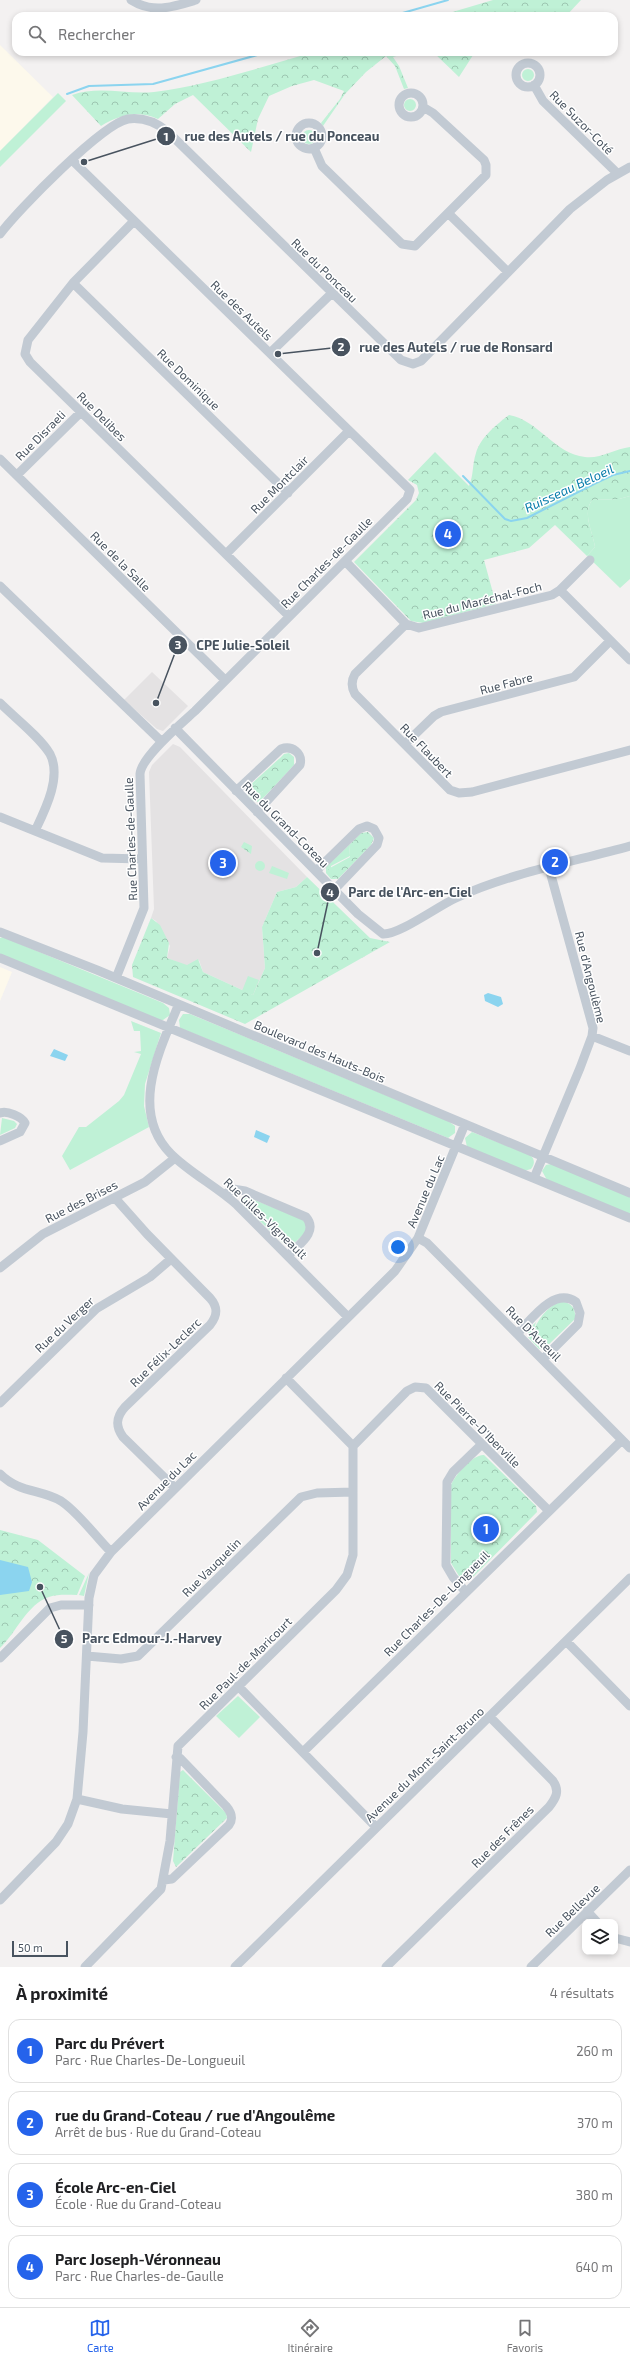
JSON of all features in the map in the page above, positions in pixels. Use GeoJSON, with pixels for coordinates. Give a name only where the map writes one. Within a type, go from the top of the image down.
{"type":"FeatureCollection","features":[{"type":"Feature","properties":{"kind":"street"},"geometry":{"type":"LineString","coordinates":[[131,0],[146,8],[156,9],[196,0]]}},
{"type":"Feature","properties":{"kind":"street","name":"Rue Suzor-Coté"},"geometry":{"type":"LineString","coordinates":[[534,85],[543,101],[617,173]]}},
{"type":"Feature","properties":{"kind":"street"},"geometry":{"type":"LineString","coordinates":[[314,148],[322,166],[402,244],[414,246],[419,244],[486,175],[486,165],[434,113],[423,107]]}},
{"type":"Feature","properties":{"kind":"street","name":"Rue du Ponceau"},"geometry":{"type":"LineString","coordinates":[[0,234],[18,213],[106,130],[120,122],[138,119],[158,124],[401,360],[413,364],[421,361],[570,209],[617,173],[630,167]]}},
{"type":"Feature","properties":{"kind":"street","name":"Rue des Autels"},"geometry":{"type":"LineString","coordinates":[[73,160],[407,486],[410,493]]}},
{"type":"Feature","properties":{"kind":"street"},"geometry":{"type":"LineString","coordinates":[[449,214],[508,272]]}},
{"type":"Feature","properties":{"kind":"street","name":"Rue Delibes"},"geometry":{"type":"LineString","coordinates":[[134,221],[74,283],[28,340],[25,354],[28,359],[81,412],[289,616]]}},
{"type":"Feature","properties":{"kind":"street","name":"Rue Dominique"},"geometry":{"type":"LineString","coordinates":[[74,283],[288,493]]}},
{"type":"Feature","properties":{"kind":"street"},"geometry":{"type":"LineString","coordinates":[[270,353],[332,293]]}},
{"type":"Feature","properties":{"kind":"street","name":"Rue Disraeli"},"geometry":{"type":"LineString","coordinates":[[17,475],[81,412]]}},
{"type":"Feature","properties":{"kind":"street","name":"Rue Montclair"},"geometry":{"type":"LineString","coordinates":[[226,554],[349,431]]}},
{"type":"Feature","properties":{"kind":"street","name":"Rue de la Salle"},"geometry":{"type":"LineString","coordinates":[[0,458],[225,680]]}},
{"type":"Feature","properties":{"kind":"street","name":"Rue Charles-de-Gaulle"},"geometry":{"type":"LineString","coordinates":[[116,978],[143,911],[140,770],[143,763],[175,728],[345,561],[410,493]]}},
{"type":"Feature","properties":{"kind":"street","name":"Rue du Maréchal-Foch"},"geometry":{"type":"LineString","coordinates":[[406,624],[419,628],[428,627],[548,596],[560,590],[590,560]]}},
{"type":"Feature","properties":{"kind":"street"},"geometry":{"type":"LineString","coordinates":[[345,561],[406,624]]}},
{"type":"Feature","properties":{"kind":"street"},"geometry":{"type":"LineString","coordinates":[[0,586],[162,742]]}},
{"type":"Feature","properties":{"kind":"street"},"geometry":{"type":"LineString","coordinates":[[560,590],[630,660]]}},
{"type":"Feature","properties":{"kind":"street","name":"Rue Flaubert"},"geometry":{"type":"LineString","coordinates":[[406,624],[357,672],[352,684],[355,694],[447,787],[459,793],[472,792],[630,750]]}},
{"type":"Feature","properties":{"kind":"street","name":"Rue Fabre"},"geometry":{"type":"LineString","coordinates":[[405,744],[434,716],[441,712],[574,677],[610,641]]}},
{"type":"Feature","properties":{"kind":"street"},"geometry":{"type":"LineString","coordinates":[[0,703],[44,747],[52,758],[53,789],[35,831]]}},
{"type":"Feature","properties":{"kind":"street","name":"Rue du Grand-Coteau"},"geometry":{"type":"LineString","coordinates":[[175,728],[375,929],[387,934],[400,930],[460,896],[502,881],[630,846]]}},
{"type":"Feature","properties":{"kind":"street"},"geometry":{"type":"LineString","coordinates":[[236,791],[281,749],[290,748],[297,751],[301,759],[300,765],[257,812]]}},
{"type":"Feature","properties":{"kind":"street"},"geometry":{"type":"LineString","coordinates":[[0,817],[102,858],[142,858]]}},
{"type":"Feature","properties":{"kind":"street"},"geometry":{"type":"LineString","coordinates":[[316,871],[359,829],[367,826],[374,829],[379,838],[376,847],[335,890]]}},
{"type":"Feature","properties":{"kind":"street","name":"Rue d'Angoulème"},"geometry":{"type":"LineString","coordinates":[[534,1178],[592,1036],[589,1011],[550,868]]}},
{"type":"Feature","properties":{"kind":"street","name":"Boulevard des Hauts-Bois"},"geometry":{"type":"LineString","coordinates":[[0,932],[116,978],[178,1006],[630,1193]]}},
{"type":"Feature","properties":{"kind":"street"},"geometry":{"type":"LineString","coordinates":[[0,958],[630,1218]]}},
{"type":"Feature","properties":{"kind":"street","name":"Rue Gilles-Vigneault"},"geometry":{"type":"LineString","coordinates":[[178,1006],[153,1072],[149,1102],[159,1137],[175,1158],[225,1194],[348,1317]]}},
{"type":"Feature","properties":{"kind":"street"},"geometry":{"type":"LineString","coordinates":[[592,1036],[630,1051]]}},
{"type":"Feature","properties":{"kind":"street"},"geometry":{"type":"LineString","coordinates":[[0,1114],[5,1112],[23,1119],[25,1123],[20,1132],[0,1141]]}},
{"type":"Feature","properties":{"kind":"street","name":"Avenue du Lac"},"geometry":{"type":"LineString","coordinates":[[0,1900],[56,1842],[68,1824],[77,1799],[89,1606],[94,1575],[111,1552],[395,1271],[418,1238],[465,1124]]}},
{"type":"Feature","properties":{"kind":"street","name":"Rue des Brises"},"geometry":{"type":"LineString","coordinates":[[0,1268],[44,1234],[148,1180],[175,1158]]}},
{"type":"Feature","properties":{"kind":"street"},"geometry":{"type":"LineString","coordinates":[[225,1194],[233,1189],[245,1191],[306,1216],[311,1227],[309,1234],[288,1256]]}},
{"type":"Feature","properties":{"kind":"street","name":"Rue Félix-Leclerc"},"geometry":{"type":"LineString","coordinates":[[115,1198],[171,1259],[214,1302],[216,1314],[210,1325],[125,1407],[117,1421],[123,1437],[175,1488]]}},
{"type":"Feature","properties":{"kind":"street","name":"Rue D'Auteuil"},"geometry":{"type":"LineString","coordinates":[[418,1238],[427,1243],[630,1448]]}},
{"type":"Feature","properties":{"kind":"street","name":"Rue du Verger"},"geometry":{"type":"LineString","coordinates":[[0,1403],[96,1309],[146,1279],[171,1259]]}},
{"type":"Feature","properties":{"kind":"street"},"geometry":{"type":"LineString","coordinates":[[517,1334],[554,1299],[565,1297],[576,1302],[580,1312],[579,1323],[543,1359]]}},
{"type":"Feature","properties":{"kind":"street"},"geometry":{"type":"LineString","coordinates":[[286,1378],[353,1446]]}},
{"type":"Feature","properties":{"kind":"street","name":"Rue Pierre-D'Iberville"},"geometry":{"type":"LineString","coordinates":[[353,1446],[406,1392],[412,1388],[420,1387],[430,1390],[548,1510]]}},
{"type":"Feature","properties":{"kind":"street","name":"Rue Charles-De-Longueuil"},"geometry":{"type":"LineString","coordinates":[[303,1752],[465,1591],[622,1440]]}},
{"type":"Feature","properties":{"kind":"street"},"geometry":{"type":"LineString","coordinates":[[465,1591],[446,1565],[447,1482],[453,1472],[482,1444]]}},
{"type":"Feature","properties":{"kind":"street","name":"Rue Paul-de-Maricourt"},"geometry":{"type":"LineString","coordinates":[[85,1967],[156,1896],[164,1880],[170,1841],[176,1757],[179,1744],[336,1590],[346,1578],[354,1551],[353,1446]]}},
{"type":"Feature","properties":{"kind":"street"},"geometry":{"type":"LineString","coordinates":[[0,1474],[16,1487],[51,1497],[63,1503],[111,1552]]}},
{"type":"Feature","properties":{"kind":"street","name":"Rue Vauquelin"},"geometry":{"type":"LineString","coordinates":[[87,1656],[121,1659],[138,1656],[301,1497],[316,1493],[353,1492]]}},
{"type":"Feature","properties":{"kind":"street","name":"Avenue du Mont-Saint-Bruno"},"geometry":{"type":"LineString","coordinates":[[236,1967],[376,1827],[490,1717],[630,1578]]}},
{"type":"Feature","properties":{"kind":"street"},"geometry":{"type":"LineString","coordinates":[[0,1658],[50,1608],[61,1605],[89,1606]]}},
{"type":"Feature","properties":{"kind":"street"},"geometry":{"type":"LineString","coordinates":[[566,1641],[630,1706]]}},
{"type":"Feature","properties":{"kind":"street"},"geometry":{"type":"LineString","coordinates":[[238,1686],[376,1827]]}},
{"type":"Feature","properties":{"kind":"street","name":"Rue des Frênes"},"geometry":{"type":"LineString","coordinates":[[386,1967],[549,1807],[556,1797],[557,1789],[553,1781],[490,1717]]}},
{"type":"Feature","properties":{"kind":"street"},"geometry":{"type":"LineString","coordinates":[[164,1880],[172,1879],[229,1825],[232,1818],[231,1812],[225,1805],[180,1758],[176,1757]]}},
{"type":"Feature","properties":{"kind":"street"},"geometry":{"type":"LineString","coordinates":[[77,1799],[122,1809],[172,1814]]}},
{"type":"Feature","properties":{"kind":"street","name":"Rue Bellevue"},"geometry":{"type":"LineString","coordinates":[[531,1967],[630,1870]]}},
{"type":"Feature","properties":{"kind":"street"},"geometry":{"type":"LineString","coordinates":[[587,1911],[594,1919]]}},
{"type":"Feature","properties":{"kind":"street"},"geometry":{"type":"LineString","coordinates":[[618,1939],[630,1942]]}},
{"type":"Feature","properties":{"kind":"shaded area"},"geometry":{"type":"Polygon","coordinates":[[[0,45],[53,97],[0,151],[0,45]]]}},
{"type":"Feature","properties":{"kind":"shaded area"},"geometry":{"type":"Polygon","coordinates":[[[152,672],[188,706],[163,731],[157,729],[124,700],[152,672]]]}},
{"type":"Feature","properties":{"kind":"shaded area"},"geometry":{"type":"Polygon","coordinates":[[[173,744],[180,747],[307,877],[296,887],[277,892],[262,927],[265,968],[253,995],[203,972],[199,960],[187,966],[167,958],[170,946],[156,921],[151,918],[154,909],[149,772],[152,765],[173,744]]]}},
{"type":"Feature","properties":{"kind":"shaded area"},"geometry":{"type":"Polygon","coordinates":[[[0,967],[12,972],[0,1001],[0,967]]]}},
{"type":"Feature","properties":{"kind":"green space"},"geometry":{"type":"Polygon","coordinates":[[[493,0],[581,0],[570,12],[452,12],[493,0]]]}},
{"type":"Feature","properties":{"kind":"green space"},"geometry":{"type":"Polygon","coordinates":[[[300,56],[386,56],[366,72],[345,94],[323,126],[321,123],[340,99],[344,91],[314,80],[292,86],[269,96],[258,119],[251,152],[193,95],[175,104],[158,119],[136,114],[115,119],[101,126],[72,95],[82,92],[103,90],[144,93],[154,92],[194,85],[300,56]]]}},
{"type":"Feature","properties":{"kind":"green space"},"geometry":{"type":"Polygon","coordinates":[[[386,56],[396,56],[393,57],[399,66],[408,88],[404,89],[395,66],[386,56]]]}},
{"type":"Feature","properties":{"kind":"green space"},"geometry":{"type":"Polygon","coordinates":[[[437,56],[472,56],[459,77],[437,56]]]}},
{"type":"Feature","properties":{"kind":"green space"},"geometry":{"type":"Polygon","coordinates":[[[530,69],[533,70],[533,80],[526,81],[523,80],[522,73],[523,70],[530,69]]]}},
{"type":"Feature","properties":{"kind":"green space"},"geometry":{"type":"Polygon","coordinates":[[[58,93],[66,101],[0,167],[0,151],[58,93]]]}},
{"type":"Feature","properties":{"kind":"green space"},"geometry":{"type":"Polygon","coordinates":[[[412,99],[415,100],[415,110],[408,111],[405,110],[404,103],[405,100],[412,99]]]}},
{"type":"Feature","properties":{"kind":"green space"},"geometry":{"type":"Polygon","coordinates":[[[309,130],[314,132],[316,137],[314,142],[309,144],[304,142],[302,137],[304,132],[309,130]]]}},
{"type":"Feature","properties":{"kind":"green space"},"geometry":{"type":"Polygon","coordinates":[[[509,415],[529,423],[555,444],[574,455],[596,457],[630,447],[630,496],[619,499],[592,500],[589,505],[588,517],[595,547],[587,556],[555,525],[529,548],[484,560],[496,604],[423,623],[411,621],[354,562],[416,500],[419,493],[417,485],[408,480],[435,452],[469,486],[478,447],[485,437],[509,415]]]}},
{"type":"Feature","properties":{"kind":"green space"},"geometry":{"type":"Polygon","coordinates":[[[630,496],[630,579],[620,588],[587,556],[595,547],[589,523],[588,511],[592,500],[619,499],[630,496]]]}},
{"type":"Feature","properties":{"kind":"green space"},"geometry":{"type":"Polygon","coordinates":[[[289,753],[294,757],[294,765],[270,791],[263,791],[257,795],[253,795],[252,787],[284,754],[289,753]]]}},
{"type":"Feature","properties":{"kind":"green space"},"geometry":{"type":"Polygon","coordinates":[[[280,758],[275,765],[254,785],[257,795],[263,791],[270,791],[259,802],[253,801],[247,794],[248,787],[280,758]]]}},
{"type":"Feature","properties":{"kind":"green space"},"geometry":{"type":"Polygon","coordinates":[[[368,832],[374,838],[371,845],[338,879],[331,877],[328,869],[350,857],[349,845],[361,833],[368,832]]]}},
{"type":"Feature","properties":{"kind":"green space"},"geometry":{"type":"Polygon","coordinates":[[[244,842],[252,846],[251,854],[241,847],[244,842]]]}},
{"type":"Feature","properties":{"kind":"green space"},"geometry":{"type":"Polygon","coordinates":[[[349,845],[350,856],[331,866],[331,877],[338,879],[331,879],[326,873],[326,867],[349,845]]]}},
{"type":"Feature","properties":{"kind":"green space"},"geometry":{"type":"Polygon","coordinates":[[[258,861],[262,861],[264,862],[264,870],[258,871],[255,868],[255,864],[258,861]]]}},
{"type":"Feature","properties":{"kind":"green space"},"geometry":{"type":"Polygon","coordinates":[[[272,866],[289,873],[287,879],[269,873],[272,866]]]}},
{"type":"Feature","properties":{"kind":"green space"},"geometry":{"type":"Polygon","coordinates":[[[307,877],[370,938],[390,942],[245,1024],[133,977],[132,965],[151,918],[160,925],[169,943],[167,958],[187,965],[198,959],[203,972],[253,995],[265,968],[262,927],[277,892],[296,887],[307,877]]]}},
{"type":"Feature","properties":{"kind":"green space"},"geometry":{"type":"Polygon","coordinates":[[[3,937],[163,1003],[169,1008],[170,1015],[163,1020],[160,1020],[0,955],[0,938],[3,937]]]}},
{"type":"Feature","properties":{"kind":"green space"},"geometry":{"type":"Polygon","coordinates":[[[248,976],[259,980],[253,995],[242,991],[248,976]]]}},
{"type":"Feature","properties":{"kind":"green space"},"geometry":{"type":"Polygon","coordinates":[[[183,1014],[190,1014],[448,1121],[455,1126],[455,1133],[448,1138],[180,1028],[179,1020],[183,1014]]]}},
{"type":"Feature","properties":{"kind":"green space"},"geometry":{"type":"Polygon","coordinates":[[[131,1021],[161,1033],[145,1084],[144,1106],[149,1127],[70,1170],[62,1156],[79,1127],[86,1127],[119,1101],[124,1095],[141,1054],[134,1052],[141,1051],[140,1031],[134,1031],[131,1021]]]}},
{"type":"Feature","properties":{"kind":"green space"},"geometry":{"type":"Polygon","coordinates":[[[2,1118],[14,1121],[17,1124],[15,1128],[0,1135],[2,1118]]]}},
{"type":"Feature","properties":{"kind":"green space"},"geometry":{"type":"Polygon","coordinates":[[[472,1132],[530,1155],[534,1160],[531,1169],[524,1171],[467,1147],[465,1138],[472,1132]]]}},
{"type":"Feature","properties":{"kind":"green space"},"geometry":{"type":"Polygon","coordinates":[[[551,1164],[630,1196],[630,1215],[547,1180],[542,1171],[546,1165],[551,1164]]]}},
{"type":"Feature","properties":{"kind":"green space"},"geometry":{"type":"Polygon","coordinates":[[[245,1196],[302,1219],[307,1225],[305,1233],[291,1246],[285,1245],[241,1203],[240,1199],[245,1196]]]}},
{"type":"Feature","properties":{"kind":"green space"},"geometry":{"type":"Polygon","coordinates":[[[562,1301],[573,1307],[575,1319],[544,1349],[532,1335],[543,1314],[552,1306],[562,1301]]]}},
{"type":"Feature","properties":{"kind":"green space"},"geometry":{"type":"Polygon","coordinates":[[[536,1322],[532,1335],[544,1349],[539,1349],[528,1337],[528,1330],[536,1322]]]}},
{"type":"Feature","properties":{"kind":"green space"},"geometry":{"type":"Polygon","coordinates":[[[484,1455],[536,1506],[537,1512],[472,1578],[467,1580],[459,1576],[451,1563],[451,1485],[456,1476],[470,1461],[484,1455]]]}},
{"type":"Feature","properties":{"kind":"green space"},"geometry":{"type":"Polygon","coordinates":[[[0,1530],[38,1540],[85,1576],[77,1595],[52,1596],[34,1606],[0,1648],[0,1530]]]}},
{"type":"Feature","properties":{"kind":"green space"},"geometry":{"type":"Polygon","coordinates":[[[89,1573],[84,1596],[79,1595],[89,1573]]]}},
{"type":"Feature","properties":{"kind":"green space"},"geometry":{"type":"Polygon","coordinates":[[[238,1696],[260,1717],[239,1738],[216,1716],[238,1696]]]}},
{"type":"Feature","properties":{"kind":"green space"},"geometry":{"type":"Polygon","coordinates":[[[183,1770],[226,1813],[227,1818],[176,1867],[173,1861],[180,1772],[183,1770]]]}},
{"type":"Feature","properties":{"kind":"water"},"geometry":{"type":"Polygon","coordinates":[[[488,993],[501,997],[503,1004],[498,1007],[485,1001],[484,995],[488,993]]]}},
{"type":"Feature","properties":{"kind":"water"},"geometry":{"type":"Polygon","coordinates":[[[54,1049],[68,1055],[65,1061],[50,1056],[54,1049]]]}},
{"type":"Feature","properties":{"kind":"water"},"geometry":{"type":"Polygon","coordinates":[[[256,1130],[270,1136],[267,1143],[254,1137],[256,1130]]]}},
{"type":"Feature","properties":{"kind":"water"},"geometry":{"type":"Polygon","coordinates":[[[0,1560],[28,1567],[32,1582],[29,1591],[0,1595],[0,1560]]]}},
{"type":"Feature","properties":{"kind":"waterway"},"geometry":{"type":"LineString","coordinates":[[406,12],[448,0]]}},
{"type":"Feature","properties":{"kind":"waterway"},"geometry":{"type":"LineString","coordinates":[[67,94],[89,86],[153,84],[254,56]]}},
{"type":"Feature","properties":{"kind":"waterway","name":"Ruisseau Beloeil"},"geometry":{"type":"LineString","coordinates":[[463,476],[505,519],[511,521],[527,518],[613,475],[630,471]]}},
{"type":"Feature","properties":{"kind":"place","name":"rue des Autels / rue du Ponceau"},"geometry":{"type":"Point","coordinates":[84,162]}},
{"type":"Feature","properties":{"kind":"place","name":"rue des Autels / rue de Ronsard"},"geometry":{"type":"Point","coordinates":[278,354]}},
{"type":"Feature","properties":{"kind":"place","name":"Parc Joseph-Véronneau"},"geometry":{"type":"Point","coordinates":[448,534]}},
{"type":"Feature","properties":{"kind":"place","name":"CPE Julie-Soleil"},"geometry":{"type":"Point","coordinates":[156,703]}},
{"type":"Feature","properties":{"kind":"place","name":"rue du Grand-Coteau / rue d'Angoulême"},"geometry":{"type":"Point","coordinates":[555,862]}},
{"type":"Feature","properties":{"kind":"place","name":"École Arc-en-Ciel"},"geometry":{"type":"Point","coordinates":[223,863]}},
{"type":"Feature","properties":{"kind":"place","name":"Parc de l'Arc-en-Ciel"},"geometry":{"type":"Point","coordinates":[317,953]}},
{"type":"Feature","properties":{"kind":"place","name":"Parc du Prévert"},"geometry":{"type":"Point","coordinates":[486,1529]}},
{"type":"Feature","properties":{"kind":"place","name":"Parc Edmour-J.-Harvey"},"geometry":{"type":"Point","coordinates":[40,1587]}}]}
